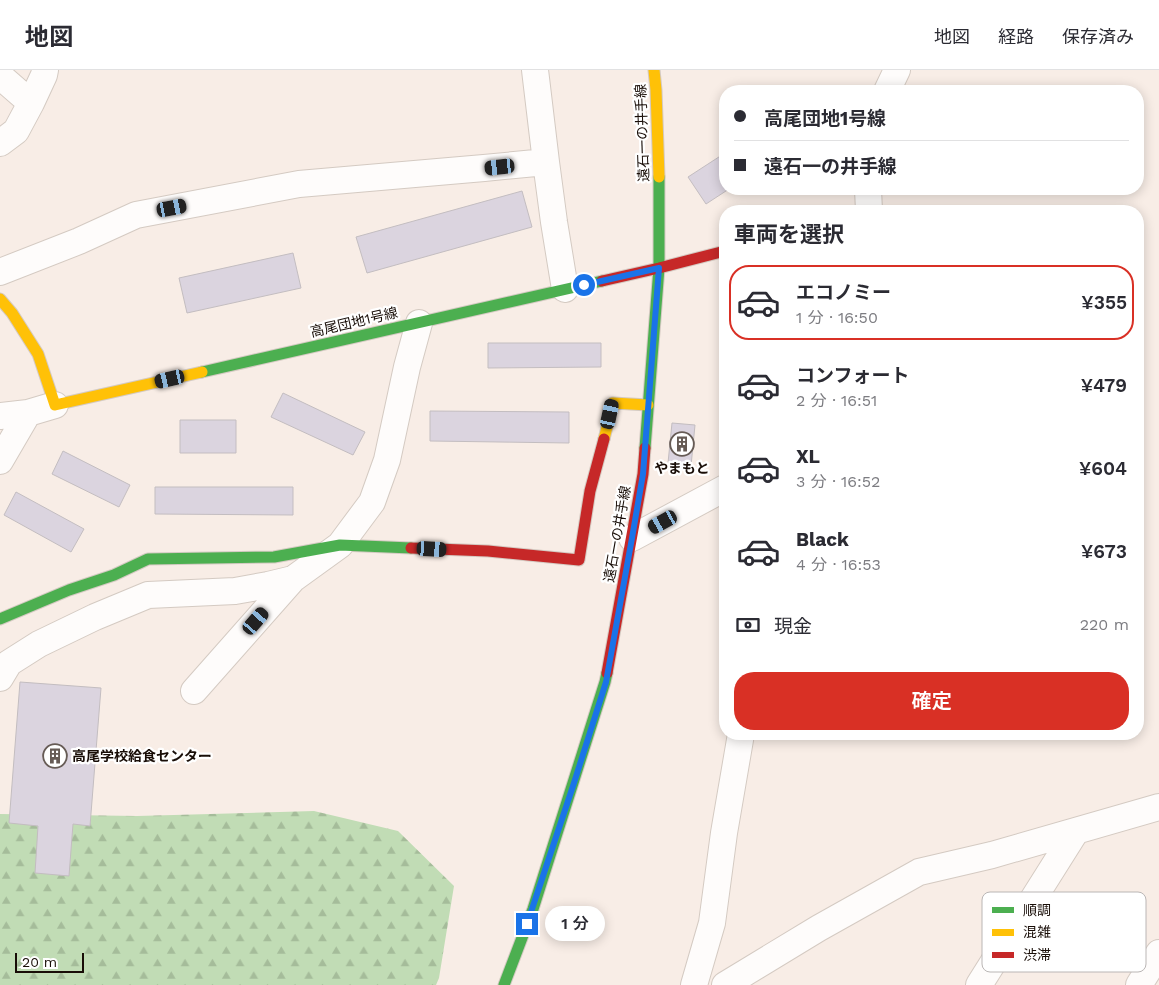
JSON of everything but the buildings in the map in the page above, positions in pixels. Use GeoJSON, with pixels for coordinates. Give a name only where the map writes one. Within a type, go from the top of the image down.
{"type":"FeatureCollection","features":[{"type":"Feature","properties":{"kind":"street"},"geometry":{"type":"LineString","coordinates":[[0,143],[16,131],[31,103],[45,70]]}},
{"type":"Feature","properties":{"kind":"street"},"geometry":{"type":"LineString","coordinates":[[535,70],[554,222],[565,289]]}},
{"type":"Feature","properties":{"kind":"street","name":"遠石一の井手線"},"geometry":{"type":"LineString","coordinates":[[504,985],[533,909],[606,682],[643,474],[659,268],[659,180],[654,70]]}},
{"type":"Feature","properties":{"kind":"street"},"geometry":{"type":"LineString","coordinates":[[890,85],[898,70]]}},
{"type":"Feature","properties":{"kind":"street"},"geometry":{"type":"LineString","coordinates":[[0,76],[31,103]]}},
{"type":"Feature","properties":{"kind":"street"},"geometry":{"type":"LineString","coordinates":[[0,272],[79,241],[136,215],[299,184],[546,162]]}},
{"type":"Feature","properties":{"kind":"street","name":"高尾団地1号線"},"geometry":{"type":"LineString","coordinates":[[55,405],[659,268],[719,253]]}},
{"type":"Feature","properties":{"kind":"street"},"geometry":{"type":"LineString","coordinates":[[0,299],[12,313],[38,354],[55,405],[28,413],[0,416]]}},
{"type":"Feature","properties":{"kind":"street"},"geometry":{"type":"LineString","coordinates":[[194,691],[293,579],[340,545],[372,502],[387,460],[407,367],[419,323]]}},
{"type":"Feature","properties":{"kind":"street"},"geometry":{"type":"LineString","coordinates":[[0,619],[69,590],[114,575],[148,559],[274,557],[340,545],[488,551],[579,560],[590,491],[613,403],[648,405]]}},
{"type":"Feature","properties":{"kind":"street"},"geometry":{"type":"LineString","coordinates":[[0,461],[28,413]]}},
{"type":"Feature","properties":{"kind":"street"},"geometry":{"type":"LineString","coordinates":[[632,538],[719,491]]}},
{"type":"Feature","properties":{"kind":"street"},"geometry":{"type":"LineString","coordinates":[[0,678],[9,663],[39,644],[95,616],[148,595],[235,591],[293,579]]}},
{"type":"Feature","properties":{"kind":"street"},"geometry":{"type":"LineString","coordinates":[[694,985],[712,923],[724,833],[740,740]]}},
{"type":"Feature","properties":{"kind":"street"},"geometry":{"type":"LineString","coordinates":[[725,985],[819,928],[919,872],[992,855],[1159,807]]}},
{"type":"Feature","properties":{"kind":"street"},"geometry":{"type":"LineString","coordinates":[[1038,892],[1076,831]]}},
{"type":"Feature","properties":{"kind":"street"},"geometry":{"type":"LineString","coordinates":[[1138,985],[1159,954]]}},
{"type":"Feature","properties":{"kind":"street"},"geometry":{"type":"LineString","coordinates":[[979,985],[987,972]]}},
{"type":"Feature","properties":{"kind":"green space"},"geometry":{"type":"Polygon","coordinates":[[[314,811],[398,831],[454,886],[439,978],[436,985],[0,985],[0,814],[137,816],[314,811]]]}},
{"type":"Feature","properties":{"kind":"traffic: fast"},"geometry":{"type":"LineString","coordinates":[[645,448],[659,268],[659,177]]}},
{"type":"Feature","properties":{"kind":"traffic: fast"},"geometry":{"type":"LineString","coordinates":[[202,372],[602,281]]}},
{"type":"Feature","properties":{"kind":"traffic: fast"},"geometry":{"type":"LineString","coordinates":[[0,619],[69,590],[114,575],[148,559],[274,557],[340,545],[411,548]]}},
{"type":"Feature","properties":{"kind":"traffic: fast"},"geometry":{"type":"LineString","coordinates":[[504,985],[533,909],[607,673]]}},
{"type":"Feature","properties":{"kind":"traffic: slow"},"geometry":{"type":"LineString","coordinates":[[654,70],[659,177]]}},
{"type":"Feature","properties":{"kind":"traffic: slow"},"geometry":{"type":"LineString","coordinates":[[0,299],[12,313],[38,354],[55,405],[202,372]]}},
{"type":"Feature","properties":{"kind":"traffic: slow"},"geometry":{"type":"LineString","coordinates":[[604,439],[613,403],[648,405]]}},
{"type":"Feature","properties":{"kind":"traffic: jam"},"geometry":{"type":"LineString","coordinates":[[602,281],[719,253]]}},
{"type":"Feature","properties":{"kind":"traffic: jam"},"geometry":{"type":"LineString","coordinates":[[411,548],[488,551],[579,560],[590,491],[604,439]]}},
{"type":"Feature","properties":{"kind":"traffic: jam"},"geometry":{"type":"LineString","coordinates":[[607,673],[643,474],[645,448]]}},
{"type":"Feature","properties":{"kind":"place","name":"やまもと"},"geometry":{"type":"Point","coordinates":[682,444]}},
{"type":"Feature","properties":{"kind":"place","name":"高尾学校給食センター"},"geometry":{"type":"Point","coordinates":[55,756]}},
{"type":"Feature","properties":{"kind":"route"},"geometry":{"type":"LineString","coordinates":[[527,924],[606,682],[643,474],[659,268],[584,285]]}}]}
